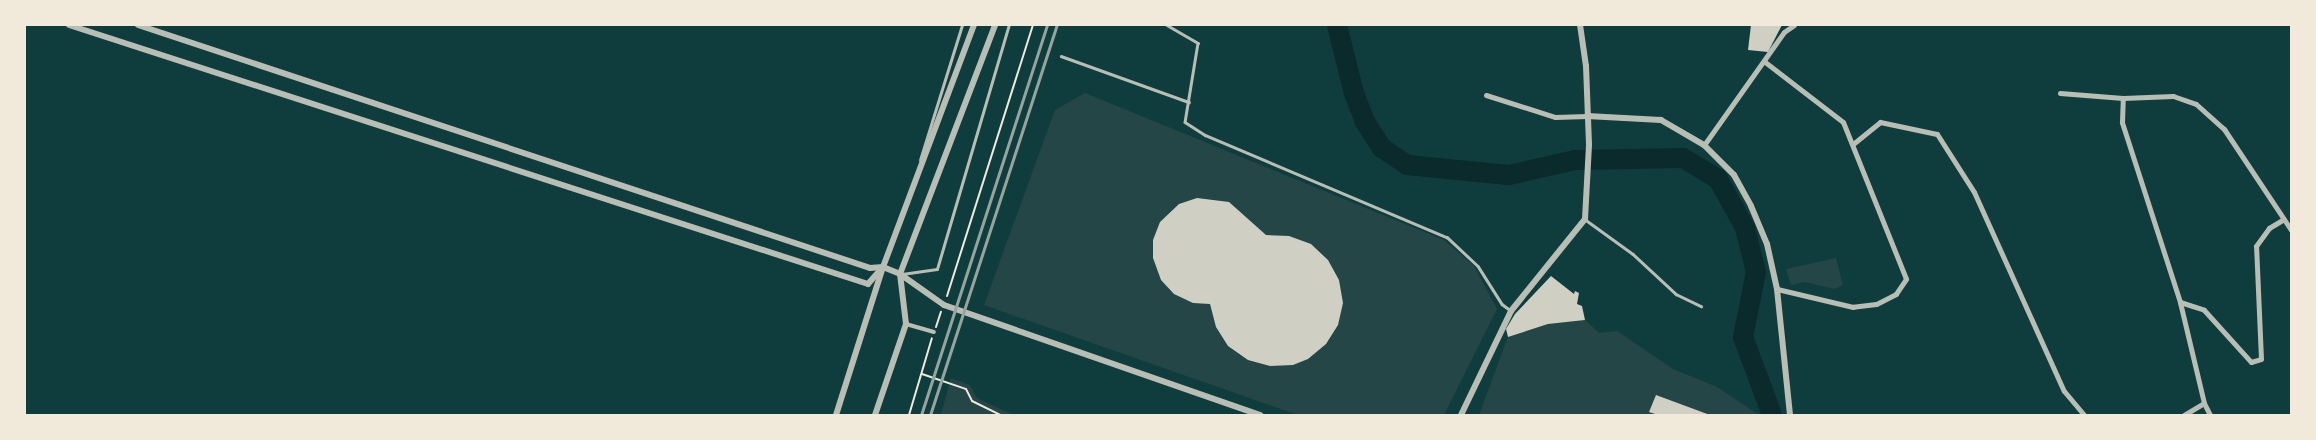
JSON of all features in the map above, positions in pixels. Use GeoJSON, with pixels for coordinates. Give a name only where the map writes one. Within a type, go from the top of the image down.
{"type":"FeatureCollection","features":[{"type":"Feature","properties":{"kind":"street"},"geometry":{"type":"LineString","coordinates":[[69,25],[868,284],[883,267]]}},
{"type":"Feature","properties":{"kind":"street"},"geometry":{"type":"LineString","coordinates":[[138,25],[870,268],[883,267],[900,274],[944,305],[1260,415]]}},
{"type":"Feature","properties":{"kind":"street"},"geometry":{"type":"LineString","coordinates":[[836,415],[883,267],[974,25]]}},
{"type":"Feature","properties":{"kind":"street"},"geometry":{"type":"LineString","coordinates":[[875,415],[906,324],[900,274],[994,25]]}},
{"type":"Feature","properties":{"kind":"street"},"geometry":{"type":"LineString","coordinates":[[1461,415],[1511,311],[1585,219],[1589,144],[1586,66],[1580,25]]}},
{"type":"Feature","properties":{"kind":"street"},"geometry":{"type":"LineString","coordinates":[[1704,145],[1765,62],[1784,32],[1794,25]]}},
{"type":"Feature","properties":{"kind":"street"},"geometry":{"type":"LineString","coordinates":[[1765,62],[1843,122],[1906,279],[1896,294],[1876,304],[1853,308],[1777,289]]}},
{"type":"Feature","properties":{"kind":"street"},"geometry":{"type":"LineString","coordinates":[[2060,93],[2124,98],[2172,96],[2196,104],[2224,129],[2291,230]]}},
{"type":"Feature","properties":{"kind":"street"},"geometry":{"type":"LineString","coordinates":[[1486,95],[1555,117],[1588,116],[1661,120],[1704,145],[1734,175],[1752,206],[1767,244],[1777,289],[1790,415]]}},
{"type":"Feature","properties":{"kind":"street"},"geometry":{"type":"LineString","coordinates":[[2124,98],[2122,122],[2180,302],[2204,404],[2210,415]]}},
{"type":"Feature","properties":{"kind":"street"},"geometry":{"type":"LineString","coordinates":[[1853,144],[1880,122],[1936,134],[1974,192],[2064,391],[2084,415]]}},
{"type":"Feature","properties":{"kind":"street"},"geometry":{"type":"LineString","coordinates":[[2180,302],[2204,310],[2251,362],[2261,359],[2256,246],[2268,228],[2284,219]]}},
{"type":"Feature","properties":{"kind":"street"},"geometry":{"type":"LineString","coordinates":[[906,324],[934,332]]}},
{"type":"Feature","properties":{"kind":"street"},"geometry":{"type":"LineString","coordinates":[[2184,415],[2204,404]]}},
{"type":"Feature","properties":{"kind":"lane"},"geometry":{"type":"LineString","coordinates":[[883,267],[892,250],[962,25]]}},
{"type":"Feature","properties":{"kind":"lane"},"geometry":{"type":"LineString","coordinates":[[900,274],[937,269],[1009,25]]}},
{"type":"Feature","properties":{"kind":"lane"},"geometry":{"type":"LineString","coordinates":[[1167,25],[1198,43],[1190,102],[1185,122],[1204,135],[1447,237],[1478,266],[1502,304],[1511,311]]}},
{"type":"Feature","properties":{"kind":"lane"},"geometry":{"type":"LineString","coordinates":[[1061,56],[1190,102]]}},
{"type":"Feature","properties":{"kind":"lane"},"geometry":{"type":"LineString","coordinates":[[1585,219],[1633,254],[1676,294],[1701,306]]}},
{"type":"Feature","properties":{"kind":"path"},"geometry":{"type":"LineString","coordinates":[[909,415],[1033,25]]}},
{"type":"Feature","properties":{"kind":"path"},"geometry":{"type":"LineString","coordinates":[[922,374],[966,389],[972,401],[1002,415]]}},
{"type":"Feature","properties":{"kind":"shaded area"},"geometry":{"type":"Polygon","coordinates":[[[1085,93],[1444,240],[1474,266],[1497,309],[1444,415],[1298,415],[984,305],[1055,110],[1085,93]]]}},
{"type":"Feature","properties":{"kind":"shaded area"},"geometry":{"type":"Polygon","coordinates":[[[1836,258],[1843,285],[1834,289],[1805,282],[1791,285],[1786,269],[1836,258]]]}},
{"type":"Feature","properties":{"kind":"shaded area"},"geometry":{"type":"Polygon","coordinates":[[[1585,320],[1599,333],[1617,331],[1673,369],[1717,387],[1759,415],[1479,415],[1508,337],[1548,324],[1585,320]]]}},
{"type":"Feature","properties":{"kind":"shaded area"},"geometry":{"type":"Polygon","coordinates":[[[951,378],[970,385],[977,398],[1013,415],[941,414],[951,378]]]}},
{"type":"Feature","properties":{"kind":"building"},"geometry":{"type":"Polygon","coordinates":[[[1751,25],[1782,25],[1768,52],[1748,50],[1751,25]]]}},
{"type":"Feature","properties":{"kind":"building"},"geometry":{"type":"Polygon","coordinates":[[[1197,198],[1229,202],[1266,235],[1289,236],[1311,244],[1328,260],[1339,280],[1343,303],[1338,325],[1326,344],[1308,359],[1293,365],[1270,366],[1248,360],[1228,346],[1216,327],[1210,304],[1193,303],[1174,294],[1161,280],[1153,258],[1153,240],[1160,222],[1179,204],[1197,198]]]}},
{"type":"Feature","properties":{"kind":"building"},"geometry":{"type":"Polygon","coordinates":[[[1551,276],[1574,294],[1575,291],[1579,293],[1577,304],[1582,306],[1585,320],[1548,324],[1508,337],[1506,329],[1515,314],[1551,276]]]}},
{"type":"Feature","properties":{"kind":"building"},"geometry":{"type":"Polygon","coordinates":[[[1656,395],[1710,415],[1658,415],[1649,412],[1656,395]]]}},
{"type":"Feature","properties":{"kind":"waterway"},"geometry":{"type":"LineString","coordinates":[[1337,25],[1354,93],[1365,122],[1382,148],[1407,165],[1509,175],[1575,160],[1683,158],[1718,179],[1745,228],[1756,272],[1743,337],[1772,415]]}},
{"type":"Feature","properties":{"kind":"railway"},"geometry":{"type":"LineString","coordinates":[[921,415],[1047,25]]}},
{"type":"Feature","properties":{"kind":"railway"},"geometry":{"type":"LineString","coordinates":[[930,415],[1057,25]]}}]}
